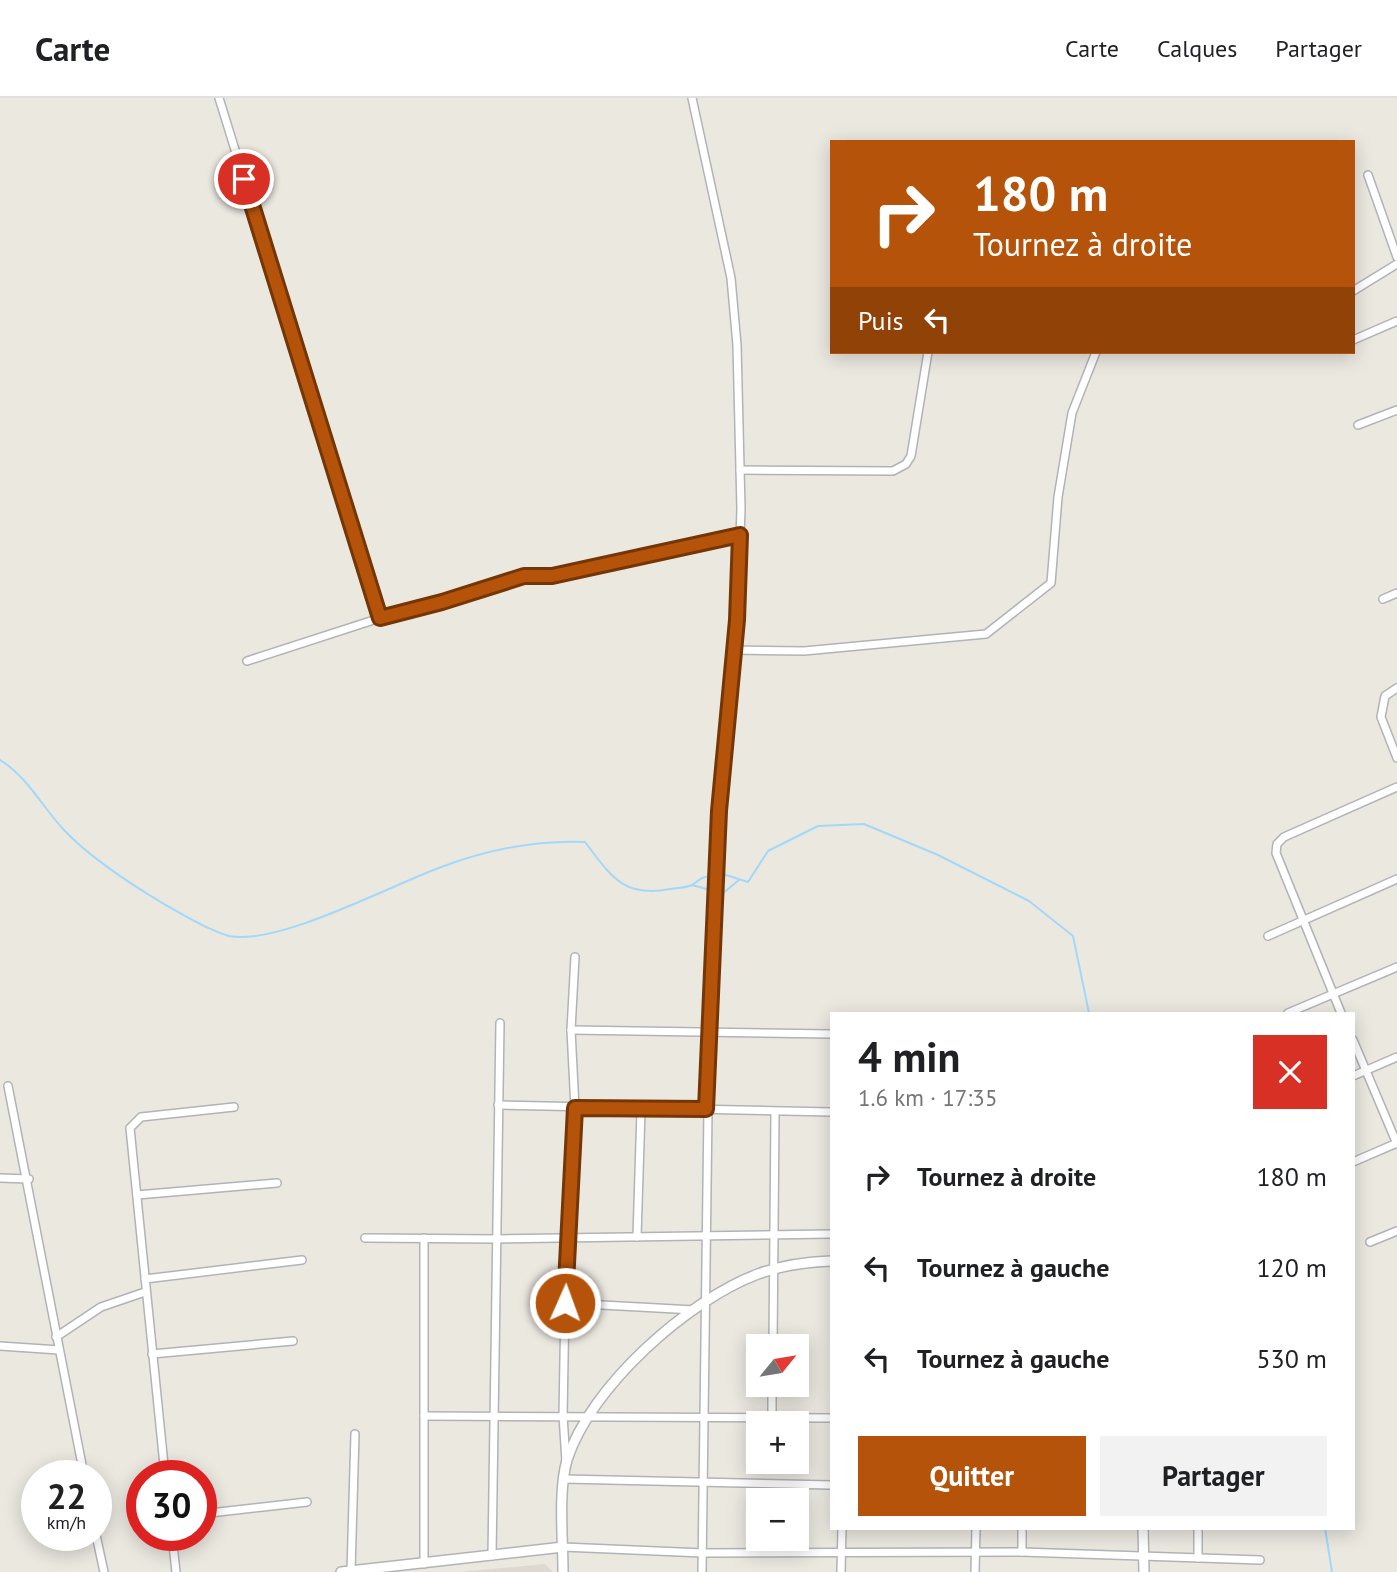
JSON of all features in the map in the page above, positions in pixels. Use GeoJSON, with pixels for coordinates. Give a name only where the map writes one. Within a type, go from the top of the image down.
{"type":"FeatureCollection","features":[{"type":"Feature","properties":{"kind":"street"},"geometry":{"type":"LineString","coordinates":[[219,98],[380,618]]}},
{"type":"Feature","properties":{"kind":"street"},"geometry":{"type":"LineString","coordinates":[[692,98],[731,278],[737,345],[740,470],[740,535],[734,650],[719,811],[706,1109],[702,1572]]}},
{"type":"Feature","properties":{"kind":"street"},"geometry":{"type":"LineString","coordinates":[[1368,175],[1397,257]]}},
{"type":"Feature","properties":{"kind":"street"},"geometry":{"type":"LineString","coordinates":[[1355,290],[1397,264]]}},
{"type":"Feature","properties":{"kind":"street"},"geometry":{"type":"LineString","coordinates":[[1355,339],[1397,321]]}},
{"type":"Feature","properties":{"kind":"street"},"geometry":{"type":"LineString","coordinates":[[740,470],[893,471],[906,464],[911,456],[928,354]]}},
{"type":"Feature","properties":{"kind":"street"},"geometry":{"type":"LineString","coordinates":[[734,650],[804,651],[986,634],[1051,583],[1058,497],[1072,413],[1095,354]]}},
{"type":"Feature","properties":{"kind":"street"},"geometry":{"type":"LineString","coordinates":[[1358,425],[1397,410]]}},
{"type":"Feature","properties":{"kind":"street"},"geometry":{"type":"LineString","coordinates":[[247,661],[524,576],[552,576],[740,535]]}},
{"type":"Feature","properties":{"kind":"street"},"geometry":{"type":"LineString","coordinates":[[1383,599],[1397,593]]}},
{"type":"Feature","properties":{"kind":"street"},"geometry":{"type":"LineString","coordinates":[[1397,688],[1385,695],[1380,711],[1397,758]]}},
{"type":"Feature","properties":{"kind":"street"},"geometry":{"type":"LineString","coordinates":[[1341,1012],[1276,853],[1277,844],[1284,837],[1397,787]]}},
{"type":"Feature","properties":{"kind":"street"},"geometry":{"type":"LineString","coordinates":[[1268,936],[1397,879]]}},
{"type":"Feature","properties":{"kind":"street"},"geometry":{"type":"LineString","coordinates":[[563,1572],[566,1462],[563,1416],[565,1303],[575,1108],[571,1030],[575,957]]}},
{"type":"Feature","properties":{"kind":"street"},"geometry":{"type":"LineString","coordinates":[[1289,1012],[1397,967]]}},
{"type":"Feature","properties":{"kind":"street"},"geometry":{"type":"LineString","coordinates":[[492,1556],[492,1415],[500,1023]]}},
{"type":"Feature","properties":{"kind":"street"},"geometry":{"type":"LineString","coordinates":[[571,1030],[830,1034]]}},
{"type":"Feature","properties":{"kind":"street"},"geometry":{"type":"LineString","coordinates":[[1355,1045],[1397,1143],[1355,1161]]}},
{"type":"Feature","properties":{"kind":"street"},"geometry":{"type":"LineString","coordinates":[[1355,1075],[1397,1057]]}},
{"type":"Feature","properties":{"kind":"street"},"geometry":{"type":"LineString","coordinates":[[8,1086],[29,1179],[56,1337],[81,1460]]}},
{"type":"Feature","properties":{"kind":"street"},"geometry":{"type":"LineString","coordinates":[[498,1105],[775,1113],[830,1112]]}},
{"type":"Feature","properties":{"kind":"street"},"geometry":{"type":"LineString","coordinates":[[163,1460],[129,1134],[136,1119],[234,1107]]}},
{"type":"Feature","properties":{"kind":"street"},"geometry":{"type":"LineString","coordinates":[[637,1237],[641,1110]]}},
{"type":"Feature","properties":{"kind":"street"},"geometry":{"type":"LineString","coordinates":[[773,1334],[775,1113]]}},
{"type":"Feature","properties":{"kind":"street"},"geometry":{"type":"LineString","coordinates":[[0,1178],[29,1179]]}},
{"type":"Feature","properties":{"kind":"street"},"geometry":{"type":"LineString","coordinates":[[137,1195],[277,1183]]}},
{"type":"Feature","properties":{"kind":"street"},"geometry":{"type":"LineString","coordinates":[[1370,1242],[1397,1231]]}},
{"type":"Feature","properties":{"kind":"street"},"geometry":{"type":"LineString","coordinates":[[365,1238],[496,1239],[830,1234]]}},
{"type":"Feature","properties":{"kind":"street"},"geometry":{"type":"LineString","coordinates":[[424,1238],[424,1564]]}},
{"type":"Feature","properties":{"kind":"street"},"geometry":{"type":"LineString","coordinates":[[145,1279],[302,1261]]}},
{"type":"Feature","properties":{"kind":"street"},"geometry":{"type":"LineString","coordinates":[[566,1462],[589,1415],[630,1366],[694,1310],[744,1280],[773,1269],[830,1261]]}},
{"type":"Feature","properties":{"kind":"street"},"geometry":{"type":"LineString","coordinates":[[56,1337],[101,1307],[145,1292]]}},
{"type":"Feature","properties":{"kind":"street"},"geometry":{"type":"LineString","coordinates":[[565,1303],[694,1310]]}},
{"type":"Feature","properties":{"kind":"street"},"geometry":{"type":"LineString","coordinates":[[152,1353],[293,1341]]}},
{"type":"Feature","properties":{"kind":"street"},"geometry":{"type":"LineString","coordinates":[[0,1346],[59,1350]]}},
{"type":"Feature","properties":{"kind":"street"},"geometry":{"type":"LineString","coordinates":[[424,1416],[746,1417]]}},
{"type":"Feature","properties":{"kind":"street"},"geometry":{"type":"LineString","coordinates":[[809,1418],[830,1418]]}},
{"type":"Feature","properties":{"kind":"street"},"geometry":{"type":"LineString","coordinates":[[355,1434],[346,1571],[563,1547],[703,1553],[1022,1552],[1260,1560]]}},
{"type":"Feature","properties":{"kind":"street"},"geometry":{"type":"LineString","coordinates":[[564,1479],[830,1485]]}},
{"type":"Feature","properties":{"kind":"street"},"geometry":{"type":"LineString","coordinates":[[217,1512],[307,1502]]}},
{"type":"Feature","properties":{"kind":"street"},"geometry":{"type":"LineString","coordinates":[[841,1572],[842,1530]]}},
{"type":"Feature","properties":{"kind":"street"},"geometry":{"type":"LineString","coordinates":[[975,1572],[976,1530]]}},
{"type":"Feature","properties":{"kind":"street"},"geometry":{"type":"LineString","coordinates":[[1022,1530],[1022,1552]]}},
{"type":"Feature","properties":{"kind":"street"},"geometry":{"type":"LineString","coordinates":[[1143,1530],[1144,1572]]}},
{"type":"Feature","properties":{"kind":"street"},"geometry":{"type":"LineString","coordinates":[[1198,1530],[1198,1558]]}},
{"type":"Feature","properties":{"kind":"street"},"geometry":{"type":"LineString","coordinates":[[99,1551],[104,1572]]}},
{"type":"Feature","properties":{"kind":"street"},"geometry":{"type":"LineString","coordinates":[[174,1551],[176,1572]]}},
{"type":"Feature","properties":{"kind":"shaded area"},"geometry":{"type":"Polygon","coordinates":[[[545,1564],[553,1572],[459,1572],[545,1564]]]}},
{"type":"Feature","properties":{"kind":"waterway"},"geometry":{"type":"LineString","coordinates":[[0,760],[19,775],[64,830],[94,857],[169,907],[229,936],[251,937],[277,932],[336,912],[444,866],[496,850],[531,844],[585,842],[620,882],[641,890],[687,887],[711,876]]}},
{"type":"Feature","properties":{"kind":"waterway"},"geometry":{"type":"LineString","coordinates":[[723,874],[748,882],[768,851],[818,826],[864,824],[938,855],[1029,901],[1073,936],[1089,1012]]}},
{"type":"Feature","properties":{"kind":"waterway"},"geometry":{"type":"LineString","coordinates":[[722,894],[739,880]]}},
{"type":"Feature","properties":{"kind":"waterway"},"geometry":{"type":"LineString","coordinates":[[692,885],[710,890]]}},
{"type":"Feature","properties":{"kind":"waterway"},"geometry":{"type":"LineString","coordinates":[[1325,1530],[1332,1572]]}},
{"type":"Feature","properties":{"kind":"route"},"geometry":{"type":"LineString","coordinates":[[244,179],[380,618],[524,576],[552,576],[740,535],[737,620],[719,811],[706,1109],[575,1108],[565,1303]]}}]}
